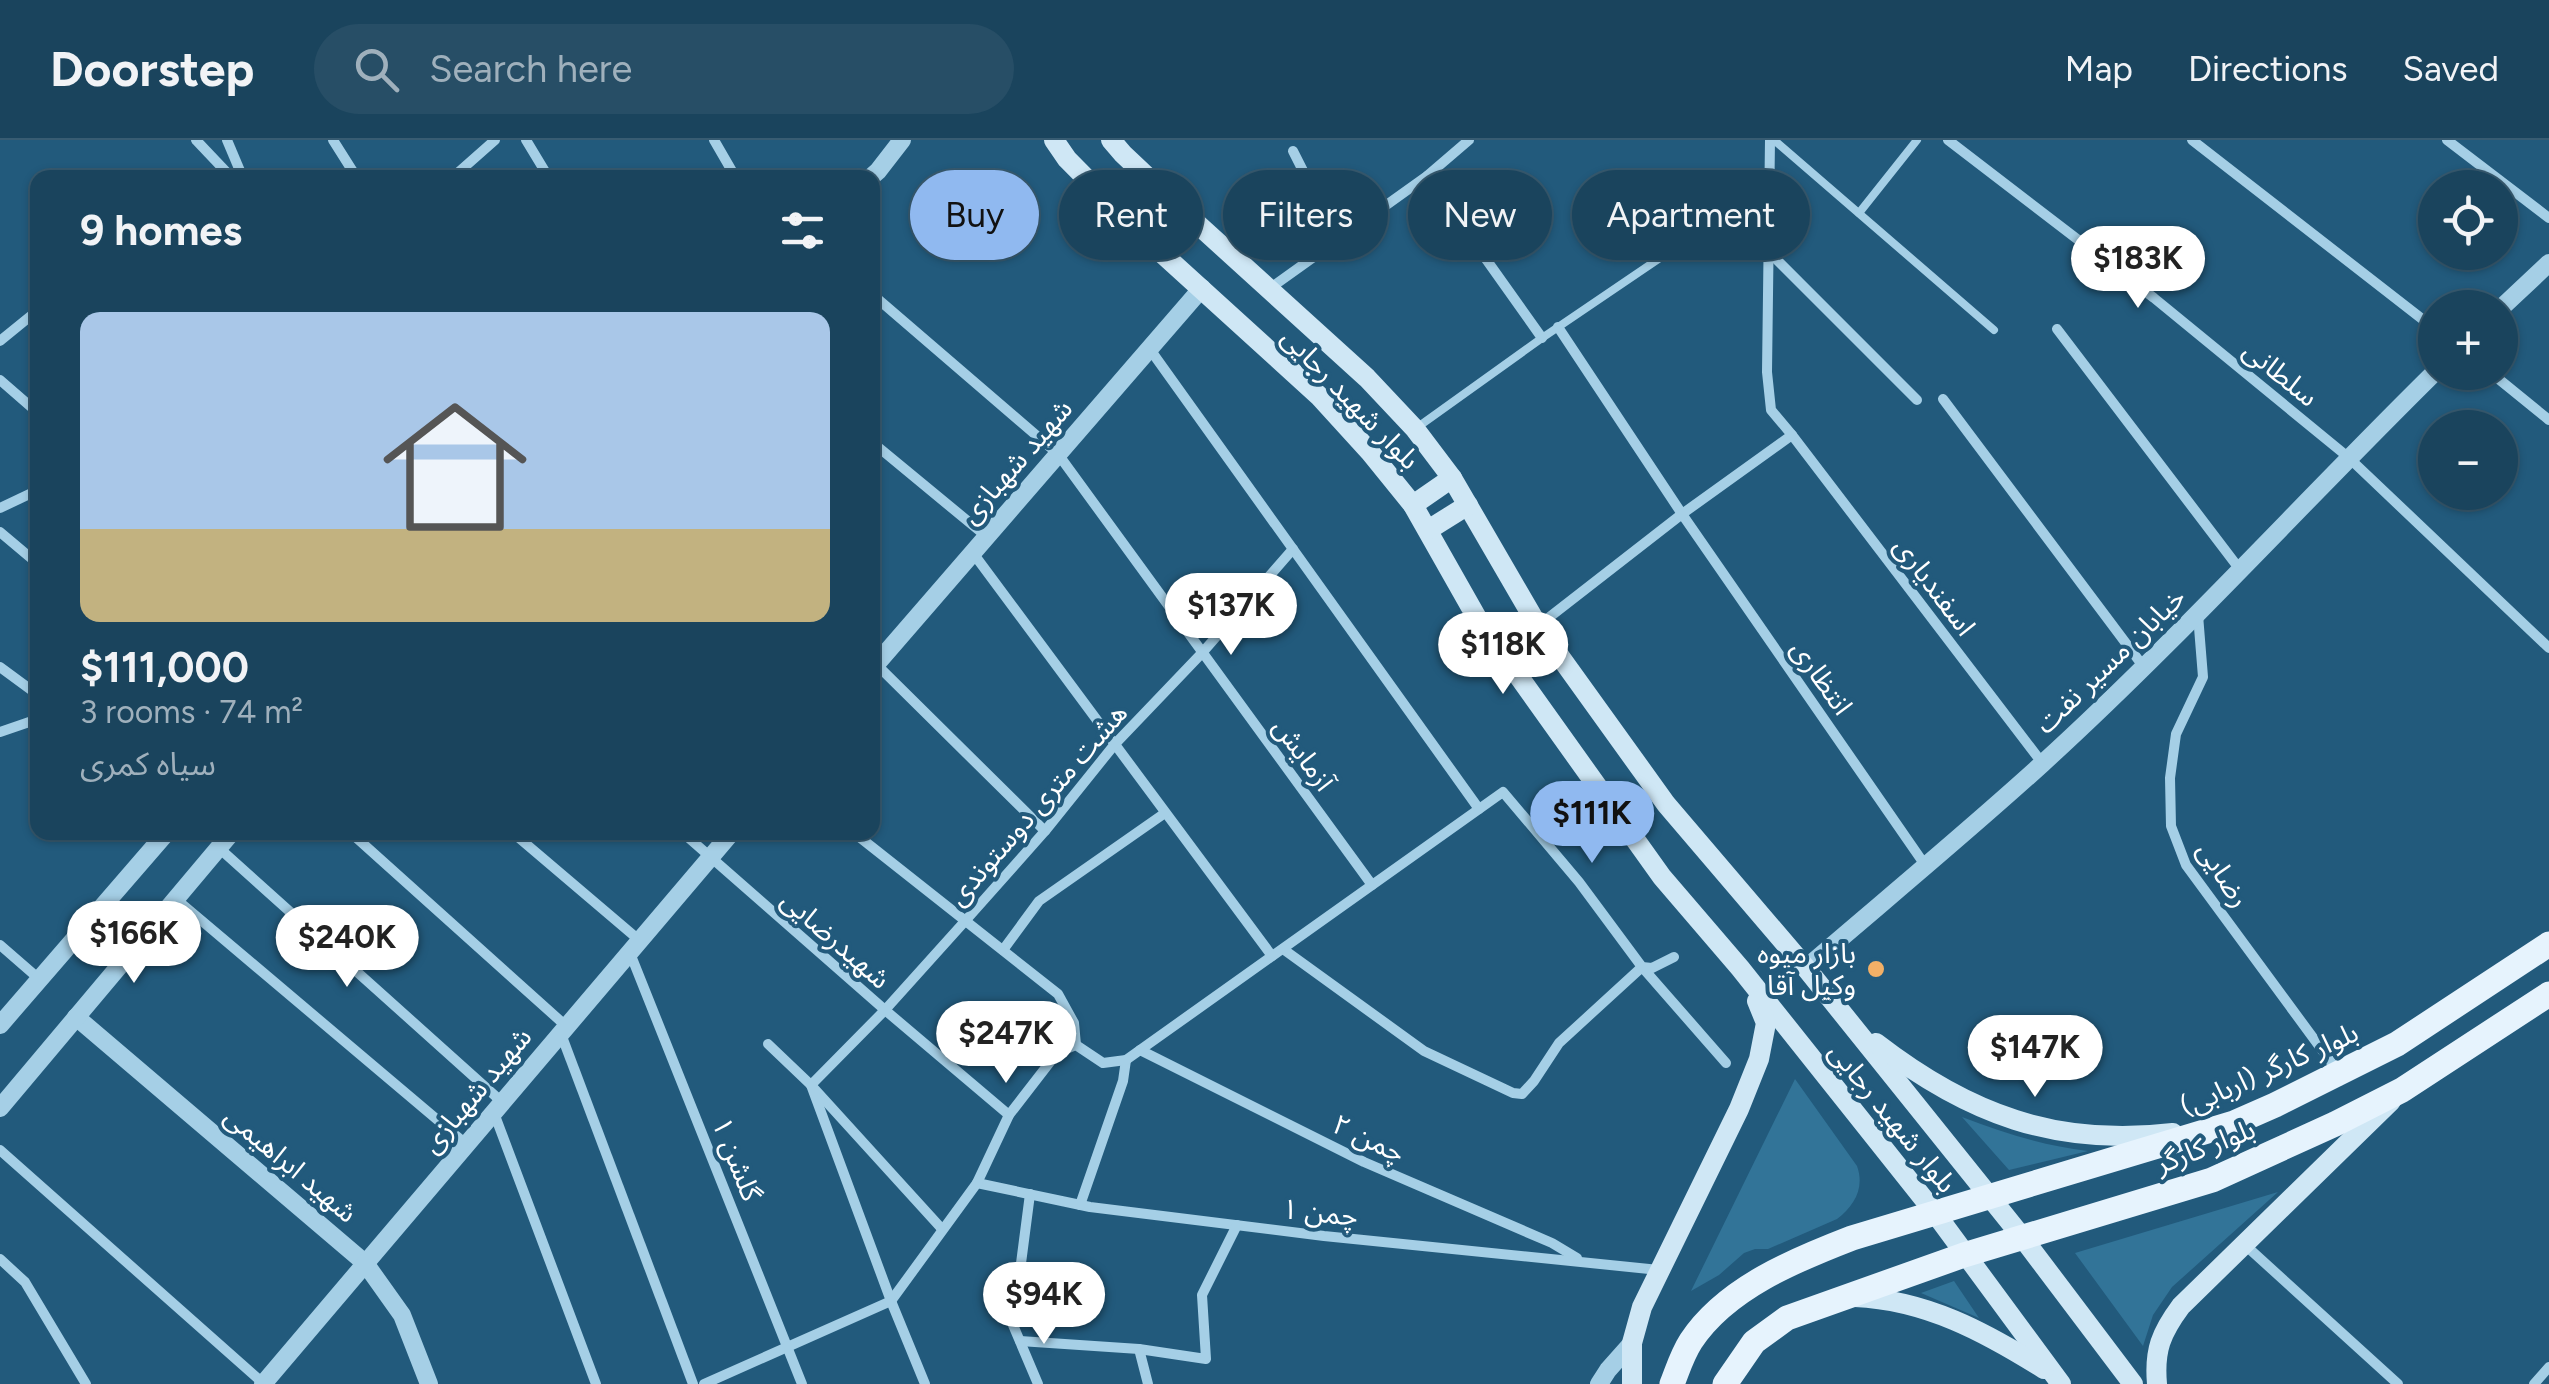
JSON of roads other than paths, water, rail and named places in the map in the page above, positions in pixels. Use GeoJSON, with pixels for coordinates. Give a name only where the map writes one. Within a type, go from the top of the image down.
{"type":"FeatureCollection","features":[{"type":"Feature","properties":{"kind":"main road","name":"بلوار شهید رجایی"},"geometry":{"type":"LineString","coordinates":[[1054,140],[1100,194],[1319,396],[1413,505],[1477,618],[1662,877],[1740,968],[1935,1213],[2058,1380]]}},
{"type":"Feature","properties":{"kind":"main road","name":"بلوار شهید رجایی"},"geometry":{"type":"LineString","coordinates":[[1111,140],[1192,220],[1367,378],[1415,429],[1452,478],[1538,626],[1666,804],[1806,968],[2022,1237],[2133,1384]]}},
{"type":"Feature","properties":{"kind":"main road"},"geometry":{"type":"LineString","coordinates":[[1413,505],[1452,478]]}},
{"type":"Feature","properties":{"kind":"main road"},"geometry":{"type":"LineString","coordinates":[[1428,530],[1468,505]]}},
{"type":"Feature","properties":{"kind":"main road","name":"بلوار کارگر (اربابی)"},"geometry":{"type":"LineString","coordinates":[[1672,1384],[1693,1338],[1715,1312],[1746,1289],[1795,1262],[1935,1213],[2234,1123],[2397,1044],[2549,944]]}},
{"type":"Feature","properties":{"kind":"main road"},"geometry":{"type":"LineString","coordinates":[[1632,1384],[1632,1343],[1642,1307],[1739,1109],[1764,1041],[1766,1023],[1761,1007],[1740,968]]}},
{"type":"Feature","properties":{"kind":"main road","name":"بلوار کارگر"},"geometry":{"type":"LineString","coordinates":[[1724,1384],[1754,1342],[1786,1318],[1964,1255],[2212,1180],[2402,1090],[2549,994]]}},
{"type":"Feature","properties":{"kind":"main road"},"geometry":{"type":"LineString","coordinates":[[1850,1023],[1907,1066],[1959,1098],[2030,1125],[2075,1135],[2113,1137],[2157,1135],[2234,1123]]}},
{"type":"Feature","properties":{"kind":"main road"},"geometry":{"type":"LineString","coordinates":[[2156,1384],[2158,1345],[2188,1298],[2402,1090]]}},
{"type":"Feature","properties":{"kind":"main road"},"geometry":{"type":"LineString","coordinates":[[2193,1136],[2183,1149],[2184,1171],[2212,1180]]}},
{"type":"Feature","properties":{"kind":"main road"},"geometry":{"type":"LineString","coordinates":[[1848,1296],[1890,1300],[1935,1312],[2006,1346],[2058,1380]]}},
{"type":"Feature","properties":{"kind":"street"},"geometry":{"type":"LineString","coordinates":[[196,140],[224,170]]}},
{"type":"Feature","properties":{"kind":"street"},"geometry":{"type":"LineString","coordinates":[[227,140],[240,170]]}},
{"type":"Feature","properties":{"kind":"street"},"geometry":{"type":"LineString","coordinates":[[334,140],[352,170]]}},
{"type":"Feature","properties":{"kind":"street"},"geometry":{"type":"LineString","coordinates":[[461,170],[495,140]]}},
{"type":"Feature","properties":{"kind":"street"},"geometry":{"type":"LineString","coordinates":[[526,140],[544,170]]}},
{"type":"Feature","properties":{"kind":"street"},"geometry":{"type":"LineString","coordinates":[[714,140],[731,170]]}},
{"type":"Feature","properties":{"kind":"street"},"geometry":{"type":"LineString","coordinates":[[880,170],[902,140]]}},
{"type":"Feature","properties":{"kind":"street"},"geometry":{"type":"LineString","coordinates":[[1434,170],[1469,140]]}},
{"type":"Feature","properties":{"kind":"street","name":"اسفندیاری"},"geometry":{"type":"LineString","coordinates":[[1770,170],[1772,140]]}},
{"type":"Feature","properties":{"kind":"street","name":"سلطانی"},"geometry":{"type":"LineString","coordinates":[[1948,140],[2154,298],[2348,457],[2549,648]]}},
{"type":"Feature","properties":{"kind":"street"},"geometry":{"type":"LineString","coordinates":[[2192,140],[2418,315]]}},
{"type":"Feature","properties":{"kind":"street"},"geometry":{"type":"LineString","coordinates":[[2448,140],[2549,218]]}},
{"type":"Feature","properties":{"kind":"street"},"geometry":{"type":"LineString","coordinates":[[1293,151],[1302,170]]}},
{"type":"Feature","properties":{"kind":"street"},"geometry":{"type":"LineString","coordinates":[[1269,289],[1307,260]]}},
{"type":"Feature","properties":{"kind":"street"},"geometry":{"type":"LineString","coordinates":[[1487,260],[1542,338]]}},
{"type":"Feature","properties":{"kind":"street","name":"اسفندیاری"},"geometry":{"type":"LineString","coordinates":[[1768,260],[1767,372],[1771,410],[2043,764]]}},
{"type":"Feature","properties":{"kind":"street"},"geometry":{"type":"LineString","coordinates":[[1776,260],[1917,400]]}},
{"type":"Feature","properties":{"kind":"street"},"geometry":{"type":"LineString","coordinates":[[2518,292],[2549,263]]}},
{"type":"Feature","properties":{"kind":"street","name":"شهید شهبازی"},"geometry":{"type":"LineString","coordinates":[[880,658],[1202,288]]}},
{"type":"Feature","properties":{"kind":"street","name":"آزمایش"},"geometry":{"type":"LineString","coordinates":[[880,301],[1058,454],[1372,886]]}},
{"type":"Feature","properties":{"kind":"street"},"geometry":{"type":"LineString","coordinates":[[0,341],[30,317]]}},
{"type":"Feature","properties":{"kind":"street","name":"انتظاری"},"geometry":{"type":"LineString","coordinates":[[1558,328],[1925,865]]}},
{"type":"Feature","properties":{"kind":"street"},"geometry":{"type":"LineString","coordinates":[[2057,329],[2240,571]]}},
{"type":"Feature","properties":{"kind":"street"},"geometry":{"type":"LineString","coordinates":[[1150,348],[1480,809]]}},
{"type":"Feature","properties":{"kind":"street"},"geometry":{"type":"LineString","coordinates":[[0,380],[30,406]]}},
{"type":"Feature","properties":{"kind":"street","name":"خیابان مسیر نفت"},"geometry":{"type":"LineString","coordinates":[[1806,968],[2043,764],[2418,389]]}},
{"type":"Feature","properties":{"kind":"street"},"geometry":{"type":"LineString","coordinates":[[2512,390],[2549,420]]}},
{"type":"Feature","properties":{"kind":"street"},"geometry":{"type":"LineString","coordinates":[[1943,399],[2142,666]]}},
{"type":"Feature","properties":{"kind":"street"},"geometry":{"type":"LineString","coordinates":[[1538,626],[1682,514],[1792,436]]}},
{"type":"Feature","properties":{"kind":"street"},"geometry":{"type":"LineString","coordinates":[[880,449],[986,538]]}},
{"type":"Feature","properties":{"kind":"street"},"geometry":{"type":"LineString","coordinates":[[0,508],[30,494]]}},
{"type":"Feature","properties":{"kind":"street"},"geometry":{"type":"LineString","coordinates":[[0,532],[30,557]]}},
{"type":"Feature","properties":{"kind":"street","name":"هشت متری دوستوندی"},"geometry":{"type":"LineString","coordinates":[[811,1085],[966,920],[1114,744],[1202,653],[1293,549]]}},
{"type":"Feature","properties":{"kind":"street"},"geometry":{"type":"LineString","coordinates":[[973,553],[1272,956]]}},
{"type":"Feature","properties":{"kind":"street","name":"رضایی"},"geometry":{"type":"LineString","coordinates":[[2198,613],[2203,678],[2176,734],[2170,778],[2171,826],[2186,865],[2340,1074]]}},
{"type":"Feature","properties":{"kind":"street"},"geometry":{"type":"LineString","coordinates":[[0,667],[30,689]]}},
{"type":"Feature","properties":{"kind":"street"},"geometry":{"type":"LineString","coordinates":[[880,671],[1044,831]]}},
{"type":"Feature","properties":{"kind":"street"},"geometry":{"type":"LineString","coordinates":[[0,732],[30,723]]}},
{"type":"Feature","properties":{"kind":"street"},"geometry":{"type":"LineString","coordinates":[[1076,1046],[1103,1064],[1126,1060],[1503,792],[1579,882],[1642,967],[1726,1063]]}},
{"type":"Feature","properties":{"kind":"street"},"geometry":{"type":"LineString","coordinates":[[1003,950],[1039,901],[1166,813]]}},
{"type":"Feature","properties":{"kind":"street"},"geometry":{"type":"LineString","coordinates":[[0,1025],[161,840]]}},
{"type":"Feature","properties":{"kind":"street"},"geometry":{"type":"LineString","coordinates":[[0,1108],[226,840]]}},
{"type":"Feature","properties":{"kind":"street"},"geometry":{"type":"LineString","coordinates":[[359,840],[563,1030],[693,1384]]}},
{"type":"Feature","properties":{"kind":"street"},"geometry":{"type":"LineString","coordinates":[[521,840],[634,946]]}},
{"type":"Feature","properties":{"kind":"street","name":"شهیدرضایی"},"geometry":{"type":"LineString","coordinates":[[690,840],[1009,1114]]}},
{"type":"Feature","properties":{"kind":"street","name":"شهید شهبازی"},"geometry":{"type":"LineString","coordinates":[[263,1384],[725,840]]}},
{"type":"Feature","properties":{"kind":"street"},"geometry":{"type":"LineString","coordinates":[[864,840],[1058,994],[1074,1023],[1076,1046]]}},
{"type":"Feature","properties":{"kind":"street"},"geometry":{"type":"LineString","coordinates":[[220,848],[498,1107],[596,1384]]}},
{"type":"Feature","properties":{"kind":"street"},"geometry":{"type":"LineString","coordinates":[[176,899],[466,1144]]}},
{"type":"Feature","properties":{"kind":"street"},"geometry":{"type":"LineString","coordinates":[[0,945],[38,978]]}},
{"type":"Feature","properties":{"kind":"street","name":"گلشن ۱"},"geometry":{"type":"LineString","coordinates":[[634,946],[802,1384]]}},
{"type":"Feature","properties":{"kind":"street"},"geometry":{"type":"LineString","coordinates":[[1283,948],[1424,1051],[1522,1094],[1560,1043],[1642,967],[1652,968],[1674,957]]}},
{"type":"Feature","properties":{"kind":"street","name":"شهید ابراهیمی"},"geometry":{"type":"LineString","coordinates":[[76,1018],[365,1264],[402,1315],[429,1384]]}},
{"type":"Feature","properties":{"kind":"street"},"geometry":{"type":"LineString","coordinates":[[768,1044],[811,1085],[942,1229]]}},
{"type":"Feature","properties":{"kind":"street"},"geometry":{"type":"LineString","coordinates":[[704,1384],[891,1301],[978,1183],[1009,1114],[1057,1053],[1076,1046]]}},
{"type":"Feature","properties":{"kind":"street","name":"چمن ۲"},"geometry":{"type":"LineString","coordinates":[[1140,1050],[1364,1162],[1552,1243],[1582,1260]]}},
{"type":"Feature","properties":{"kind":"street"},"geometry":{"type":"LineString","coordinates":[[1080,1205],[1123,1081],[1126,1060]]}},
{"type":"Feature","properties":{"kind":"street"},"geometry":{"type":"LineString","coordinates":[[811,1085],[925,1384]]}},
{"type":"Feature","properties":{"kind":"street"},"geometry":{"type":"LineString","coordinates":[[0,1150],[263,1384]]}},
{"type":"Feature","properties":{"kind":"street","name":"چمن ۱"},"geometry":{"type":"LineString","coordinates":[[978,1183],[1080,1205],[1324,1236],[1659,1270]]}},
{"type":"Feature","properties":{"kind":"street"},"geometry":{"type":"LineString","coordinates":[[1030,1194],[1013,1325],[1038,1384]]}},
{"type":"Feature","properties":{"kind":"street"},"geometry":{"type":"LineString","coordinates":[[1020,1340],[1206,1358],[1202,1296],[1237,1225]]}},
{"type":"Feature","properties":{"kind":"street"},"geometry":{"type":"LineString","coordinates":[[2243,1244],[2398,1384]]}},
{"type":"Feature","properties":{"kind":"street"},"geometry":{"type":"LineString","coordinates":[[0,1259],[24,1282],[86,1384]]}},
{"type":"Feature","properties":{"kind":"street"},"geometry":{"type":"LineString","coordinates":[[1599,1384],[1632,1343]]}},
{"type":"Feature","properties":{"kind":"street"},"geometry":{"type":"LineString","coordinates":[[1139,1350],[1148,1384]]}},
{"type":"Feature","properties":{"kind":"street"},"geometry":{"type":"LineString","coordinates":[[2540,1382],[2549,1367]]}},
{"type":"Feature","properties":{"kind":"lane"},"geometry":{"type":"LineString","coordinates":[[1772,140],[1994,330]]}},
{"type":"Feature","properties":{"kind":"lane"},"geometry":{"type":"LineString","coordinates":[[1859,213],[1917,140]]}},
{"type":"Feature","properties":{"kind":"lane"},"geometry":{"type":"LineString","coordinates":[[1415,429],[1658,260]]}},
{"type":"Feature","properties":{"kind":"place","name":"بازار میوه وکیل آقا"},"geometry":{"type":"Point","coordinates":[1876,969]}}]}
